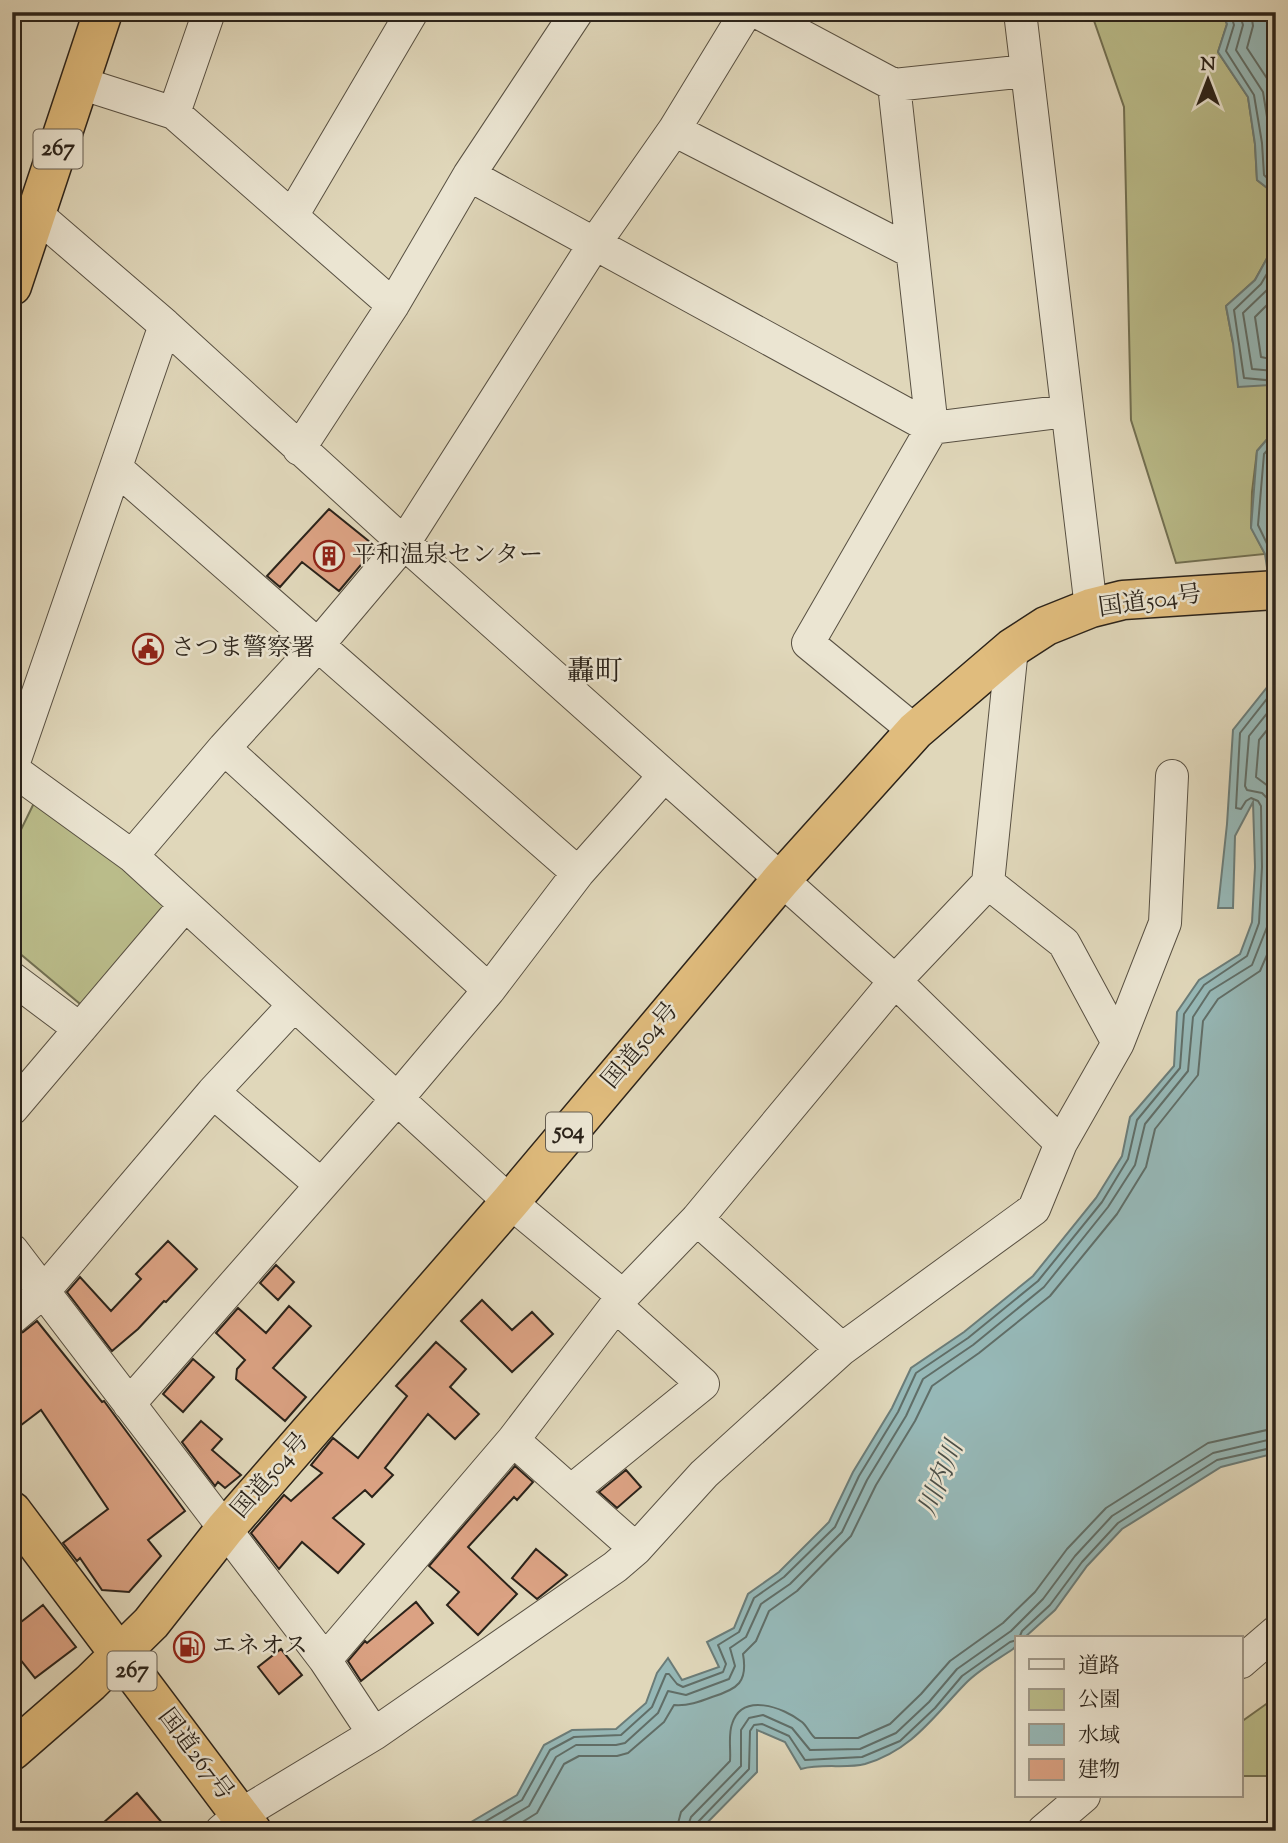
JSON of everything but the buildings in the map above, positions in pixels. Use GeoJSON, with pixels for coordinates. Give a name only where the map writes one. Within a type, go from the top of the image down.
{"type":"FeatureCollection","features":[{"type":"Feature","properties":{"kind":"highway","name":"267"},"geometry":{"type":"LineString","coordinates":[[12,286],[103,12]]}},
{"type":"Feature","properties":{"kind":"highway","name":"国道504号"},"geometry":{"type":"LineString","coordinates":[[12,1751],[151,1623],[225,1529],[510,1202],[781,880],[915,731],[1012,648],[1046,626],[1091,608],[1123,600],[1276,590]]}},
{"type":"Feature","properties":{"kind":"highway","name":"国道267号"},"geometry":{"type":"LineString","coordinates":[[12,1511],[120,1654],[238,1826]]}},
{"type":"Feature","properties":{"kind":"street"},"geometry":{"type":"LineString","coordinates":[[174,113],[209,12]]}},
{"type":"Feature","properties":{"kind":"street"},"geometry":{"type":"LineString","coordinates":[[292,216],[412,12]]}},
{"type":"Feature","properties":{"kind":"street"},"geometry":{"type":"LineString","coordinates":[[299,449],[393,305],[469,175],[577,12]]}},
{"type":"Feature","properties":{"kind":"street"},"geometry":{"type":"LineString","coordinates":[[132,856],[404,543],[595,243],[674,130],[746,12]]}},
{"type":"Feature","properties":{"kind":"street"},"geometry":{"type":"LineString","coordinates":[[757,12],[894,85],[1027,71]]}},
{"type":"Feature","properties":{"kind":"street"},"geometry":{"type":"LineString","coordinates":[[1020,12],[1091,608]]}},
{"type":"Feature","properties":{"kind":"street"},"geometry":{"type":"LineString","coordinates":[[80,83],[174,113],[393,305]]}},
{"type":"Feature","properties":{"kind":"street"},"geometry":{"type":"LineString","coordinates":[[894,85],[932,428],[808,643],[915,731]]}},
{"type":"Feature","properties":{"kind":"street"},"geometry":{"type":"LineString","coordinates":[[674,130],[912,252]]}},
{"type":"Feature","properties":{"kind":"street"},"geometry":{"type":"LineString","coordinates":[[469,175],[932,428],[1067,411]]}},
{"type":"Feature","properties":{"kind":"street"},"geometry":{"type":"LineString","coordinates":[[36,214],[165,326],[895,981],[1061,1143]]}},
{"type":"Feature","properties":{"kind":"street"},"geometry":{"type":"LineString","coordinates":[[165,326],[12,769],[132,856],[619,1301],[703,1384],[571,1491]]}},
{"type":"Feature","properties":{"kind":"street"},"geometry":{"type":"LineString","coordinates":[[116,468],[578,873]]}},
{"type":"Feature","properties":{"kind":"street"},"geometry":{"type":"LineString","coordinates":[[325,1660],[513,1440],[619,1301],[697,1219],[895,981],[988,883],[1012,648]]}},
{"type":"Feature","properties":{"kind":"street"},"geometry":{"type":"LineString","coordinates":[[224,748],[489,990]]}},
{"type":"Feature","properties":{"kind":"street"},"geometry":{"type":"LineString","coordinates":[[129,1404],[397,1099],[489,990],[578,873],[664,776]]}},
{"type":"Feature","properties":{"kind":"street"},"geometry":{"type":"LineString","coordinates":[[238,1826],[604,1575],[635,1549],[704,1474],[842,1349],[1034,1209],[1061,1143],[1118,1043],[1165,923],[1172,776]]}},
{"type":"Feature","properties":{"kind":"street"},"geometry":{"type":"LineString","coordinates":[[988,883],[1064,943],[1118,1043]]}},
{"type":"Feature","properties":{"kind":"street"},"geometry":{"type":"LineString","coordinates":[[12,1109],[185,905]]}},
{"type":"Feature","properties":{"kind":"street"},"geometry":{"type":"LineString","coordinates":[[12,978],[80,1029]]}},
{"type":"Feature","properties":{"kind":"street"},"geometry":{"type":"LineString","coordinates":[[12,1318],[43,1292],[213,1092],[294,1005]]}},
{"type":"Feature","properties":{"kind":"street"},"geometry":{"type":"LineString","coordinates":[[213,1092],[320,1184]]}},
{"type":"Feature","properties":{"kind":"street"},"geometry":{"type":"LineString","coordinates":[[697,1219],[842,1349]]}},
{"type":"Feature","properties":{"kind":"street"},"geometry":{"type":"LineString","coordinates":[[12,1250],[325,1660],[374,1734]]}},
{"type":"Feature","properties":{"kind":"street"},"geometry":{"type":"LineString","coordinates":[[513,1440],[635,1549]]}},
{"type":"Feature","properties":{"kind":"street"},"geometry":{"type":"LineString","coordinates":[[1242,1661],[1276,1632]]}},
{"type":"Feature","properties":{"kind":"street"},"geometry":{"type":"LineString","coordinates":[[1043,1831],[1082,1798]]}},
{"type":"Feature","properties":{"kind":"green space"},"geometry":{"type":"Polygon","coordinates":[[[1091,12],[1222,12],[1227,24],[1218,52],[1248,97],[1257,180],[1276,195],[1276,242],[1255,280],[1226,306],[1233,343],[1270,385],[1276,388],[1276,429],[1257,451],[1252,492],[1251,527],[1265,554],[1176,563],[1131,420],[1124,107],[1091,12]]]}},
{"type":"Feature","properties":{"kind":"green space"},"geometry":{"type":"Polygon","coordinates":[[[34,803],[130,866],[171,908],[85,1008],[12,947],[12,848],[34,803]]]}},
{"type":"Feature","properties":{"kind":"green space"},"geometry":{"type":"Polygon","coordinates":[[[1276,1697],[1276,1776],[1242,1776],[1242,1721],[1276,1697]]]}},
{"type":"Feature","properties":{"kind":"water"},"geometry":{"type":"Polygon","coordinates":[[[1222,12],[1276,12],[1276,195],[1257,180],[1248,97],[1218,52],[1227,24],[1222,12]]]}},
{"type":"Feature","properties":{"kind":"water"},"geometry":{"type":"Polygon","coordinates":[[[1276,242],[1276,388],[1270,385],[1238,387],[1226,306],[1255,280],[1276,242]]]}},
{"type":"Feature","properties":{"kind":"water"},"geometry":{"type":"Polygon","coordinates":[[[1276,429],[1276,627],[1265,554],[1251,528],[1257,451],[1276,429]]]}},
{"type":"Feature","properties":{"kind":"water","name":"川内川"},"geometry":{"type":"Polygon","coordinates":[[[1276,644],[1276,1453],[1221,1467],[1122,1529],[1087,1566],[1055,1610],[1026,1636],[1015,1636],[1013,1649],[970,1679],[909,1741],[881,1758],[858,1765],[801,1769],[785,1742],[757,1730],[757,1772],[699,1831],[456,1831],[517,1795],[544,1745],[572,1730],[616,1729],[646,1703],[657,1673],[668,1658],[682,1680],[719,1667],[707,1642],[734,1628],[748,1594],[779,1572],[829,1522],[853,1472],[892,1408],[911,1368],[964,1332],[1033,1276],[1096,1198],[1122,1156],[1130,1117],[1174,1066],[1177,1012],[1199,980],[1240,954],[1252,922],[1255,867],[1253,802],[1235,836],[1233,908],[1218,908],[1233,730],[1268,686],[1276,644]]]}},
{"type":"Feature","properties":{"kind":"place","name":"平和温泉センター"},"geometry":{"type":"Point","coordinates":[329,556]}},
{"type":"Feature","properties":{"kind":"place","name":"さつま警察署"},"geometry":{"type":"Point","coordinates":[148,649]}},
{"type":"Feature","properties":{"kind":"place","name":"エネオス"},"geometry":{"type":"Point","coordinates":[189,1647]}},
{"type":"Feature","properties":{"kind":"district","name":"轟町"},"geometry":{"type":"Point","coordinates":[595,673]}}]}
